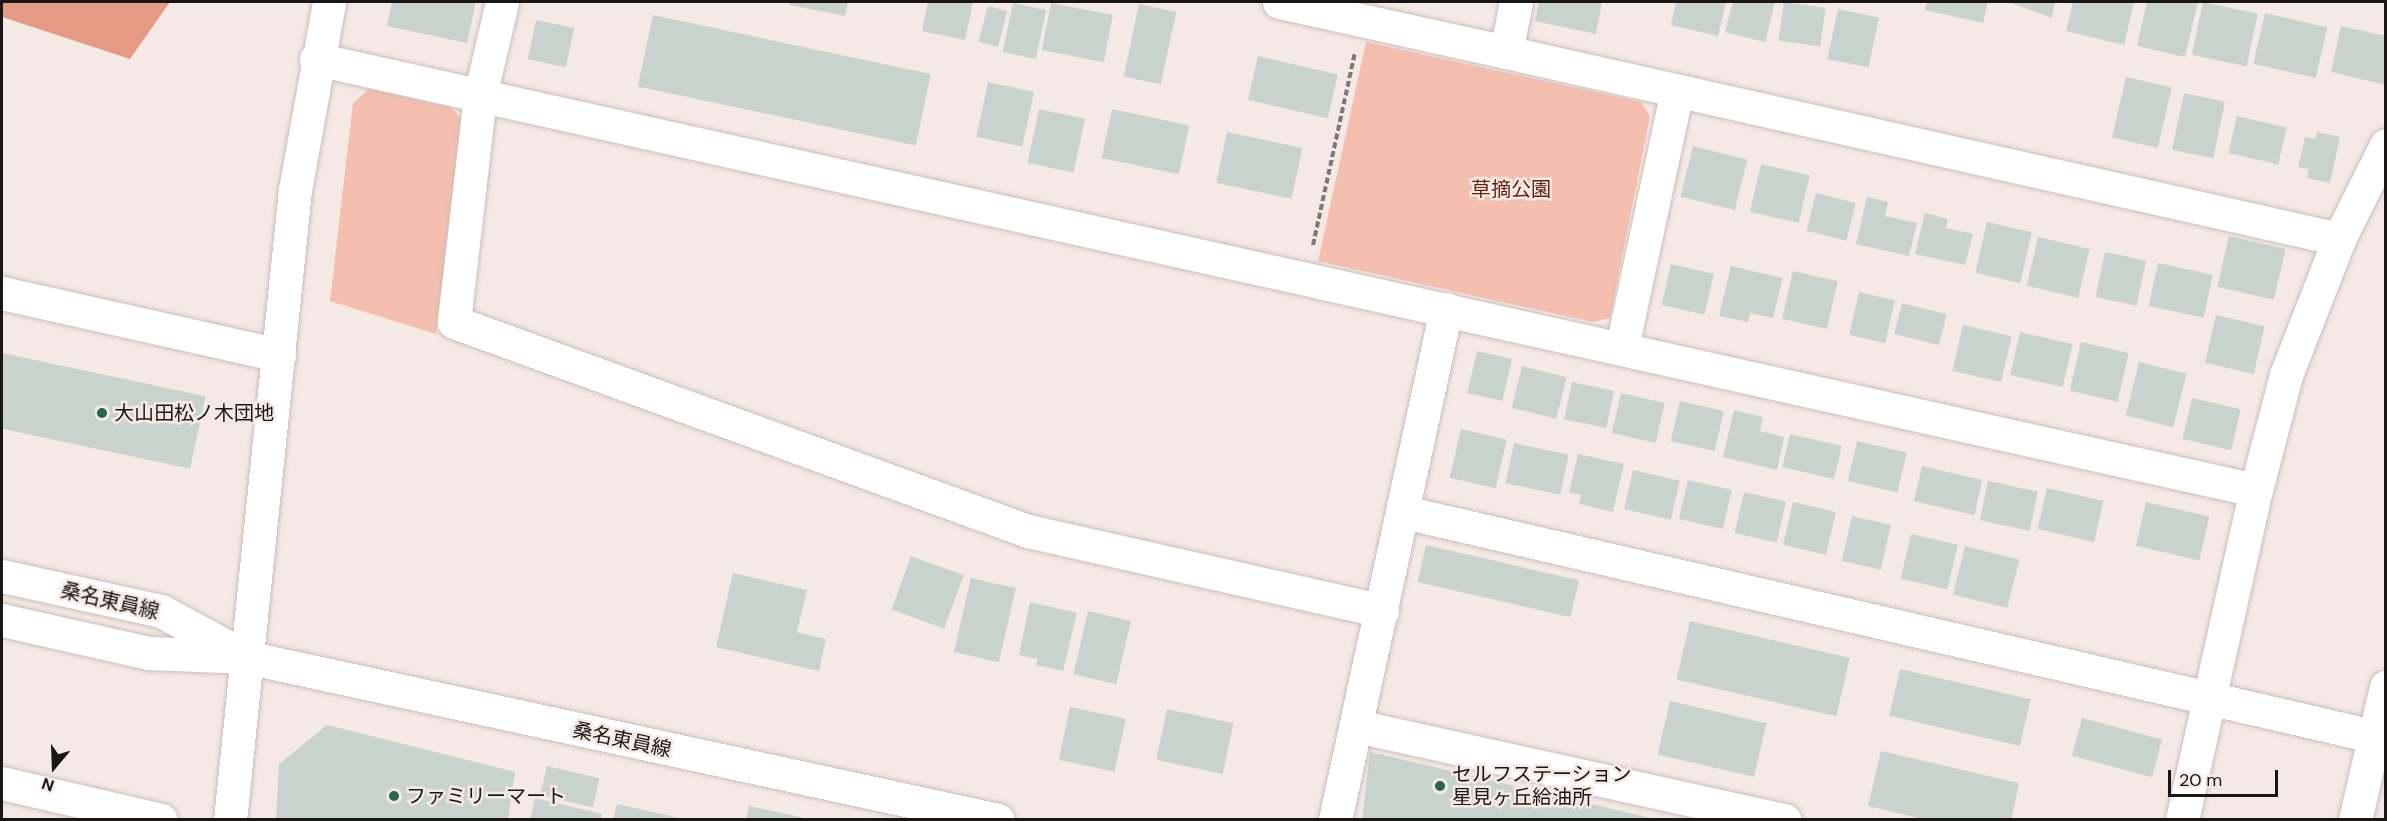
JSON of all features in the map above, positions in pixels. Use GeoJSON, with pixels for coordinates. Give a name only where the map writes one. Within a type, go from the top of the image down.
{"type":"FeatureCollection","features":[{"type":"Feature","properties":{"kind":"street"},"geometry":{"type":"LineString","coordinates":[[230,819],[295,190],[316,59],[329,2]]}},
{"type":"Feature","properties":{"kind":"street"},"geometry":{"type":"LineString","coordinates":[[502,2],[480,96],[454,322],[1028,531],[1382,611]]}},
{"type":"Feature","properties":{"kind":"street"},"geometry":{"type":"LineString","coordinates":[[1279,2],[2339,239]]}},
{"type":"Feature","properties":{"kind":"street"},"geometry":{"type":"LineString","coordinates":[[1506,52],[1516,2]]}},
{"type":"Feature","properties":{"kind":"street"},"geometry":{"type":"LineString","coordinates":[[316,59],[1622,347],[2256,490]]}},
{"type":"Feature","properties":{"kind":"street"},"geometry":{"type":"LineString","coordinates":[[1622,347],[1677,91]]}},
{"type":"Feature","properties":{"kind":"street"},"geometry":{"type":"LineString","coordinates":[[2182,819],[2256,490],[2286,375],[2339,239],[2385,145]]}},
{"type":"Feature","properties":{"kind":"street"},"geometry":{"type":"LineString","coordinates":[[2,293],[279,355]]}},
{"type":"Feature","properties":{"kind":"street"},"geometry":{"type":"LineString","coordinates":[[1335,819],[1404,512],[1446,309]]}},
{"type":"Feature","properties":{"kind":"street"},"geometry":{"type":"LineString","coordinates":[[1404,512],[2379,737]]}},
{"type":"Feature","properties":{"kind":"street","name":"桑名東員線"},"geometry":{"type":"LineString","coordinates":[[2,576],[161,611],[246,657]]}},
{"type":"Feature","properties":{"kind":"street","name":"桑名東員線"},"geometry":{"type":"LineString","coordinates":[[2,620],[149,653],[246,657],[998,819]]}},
{"type":"Feature","properties":{"kind":"street"},"geometry":{"type":"LineString","coordinates":[[2355,819],[2379,737],[2385,687]]}},
{"type":"Feature","properties":{"kind":"street"},"geometry":{"type":"LineString","coordinates":[[1356,726],[1785,819]]}},
{"type":"Feature","properties":{"kind":"street"},"geometry":{"type":"LineString","coordinates":[[2,783],[66,809],[160,819]]}},
{"type":"Feature","properties":{"kind":"path"},"geometry":{"type":"LineString","coordinates":[[1305,278],[1362,20]]}},
{"type":"Feature","properties":{"kind":"green space","name":"草摘公園"},"geometry":{"type":"Polygon","coordinates":[[[1366,42],[1641,102],[1650,116],[1610,318],[1593,322],[1318,261],[1366,42]]]}},
{"type":"Feature","properties":{"kind":"green space"},"geometry":{"type":"Polygon","coordinates":[[[369,89],[451,107],[462,119],[436,334],[330,301],[353,103],[369,89]]]}},
{"type":"Feature","properties":{"kind":"shaded area"},"geometry":{"type":"Polygon","coordinates":[[[2,2],[170,2],[130,59],[2,17],[2,2]]]}},
{"type":"Feature","properties":{"kind":"building"},"geometry":{"type":"Polygon","coordinates":[[[392,2],[476,2],[467,43],[387,26],[392,2]]]}},
{"type":"Feature","properties":{"kind":"building"},"geometry":{"type":"Polygon","coordinates":[[[789,2],[848,2],[845,16],[789,5],[789,2]]]}},
{"type":"Feature","properties":{"kind":"building"},"geometry":{"type":"Polygon","coordinates":[[[928,2],[973,2],[965,40],[922,31],[928,2]]]}},
{"type":"Feature","properties":{"kind":"building"},"geometry":{"type":"Polygon","coordinates":[[[1539,2],[1602,2],[1596,34],[1535,21],[1539,2]]]}},
{"type":"Feature","properties":{"kind":"building"},"geometry":{"type":"Polygon","coordinates":[[[1676,2],[1726,2],[1718,36],[1671,25],[1676,2]]]}},
{"type":"Feature","properties":{"kind":"building"},"geometry":{"type":"Polygon","coordinates":[[[1733,2],[1775,2],[1765,42],[1725,32],[1733,2]]]}},
{"type":"Feature","properties":{"kind":"building"},"geometry":{"type":"Polygon","coordinates":[[[1784,2],[1826,8],[1820,46],[1779,41],[1784,2]]]}},
{"type":"Feature","properties":{"kind":"building"},"geometry":{"type":"Polygon","coordinates":[[[1927,2],[1988,2],[1983,23],[1925,10],[1927,2]]]}},
{"type":"Feature","properties":{"kind":"building"},"geometry":{"type":"Polygon","coordinates":[[[2009,2],[2055,2],[2052,18],[2009,2]]]}},
{"type":"Feature","properties":{"kind":"building"},"geometry":{"type":"Polygon","coordinates":[[[2073,2],[2134,2],[2124,45],[2066,31],[2073,2]]]}},
{"type":"Feature","properties":{"kind":"building"},"geometry":{"type":"Polygon","coordinates":[[[2147,2],[2198,2],[2185,57],[2137,46],[2147,2]]]}},
{"type":"Feature","properties":{"kind":"building"},"geometry":{"type":"Polygon","coordinates":[[[2203,2],[2258,14],[2247,66],[2192,55],[2203,2]]]}},
{"type":"Feature","properties":{"kind":"building"},"geometry":{"type":"Polygon","coordinates":[[[1013,3],[1046,10],[1036,59],[1003,52],[1013,3]]]}},
{"type":"Feature","properties":{"kind":"building"},"geometry":{"type":"Polygon","coordinates":[[[1051,3],[1113,15],[1104,62],[1042,50],[1051,3]]]}},
{"type":"Feature","properties":{"kind":"building"},"geometry":{"type":"Polygon","coordinates":[[[1139,4],[1176,12],[1161,84],[1124,76],[1139,4]]]}},
{"type":"Feature","properties":{"kind":"building"},"geometry":{"type":"Polygon","coordinates":[[[988,6],[1007,11],[998,47],[978,42],[988,6]]]}},
{"type":"Feature","properties":{"kind":"building"},"geometry":{"type":"Polygon","coordinates":[[[1838,9],[1879,18],[1868,68],[1827,59],[1838,9]]]}},
{"type":"Feature","properties":{"kind":"building"},"geometry":{"type":"Polygon","coordinates":[[[2265,13],[2327,27],[2316,78],[2253,64],[2265,13]]]}},
{"type":"Feature","properties":{"kind":"building"},"geometry":{"type":"Polygon","coordinates":[[[653,15],[931,74],[916,145],[638,86],[653,15]]]}},
{"type":"Feature","properties":{"kind":"building"},"geometry":{"type":"Polygon","coordinates":[[[536,20],[574,28],[566,67],[528,59],[536,20]]]}},
{"type":"Feature","properties":{"kind":"building"},"geometry":{"type":"Polygon","coordinates":[[[2341,26],[2386,36],[2386,85],[2331,72],[2341,26]]]}},
{"type":"Feature","properties":{"kind":"building"},"geometry":{"type":"Polygon","coordinates":[[[1258,56],[1338,74],[1328,118],[1248,100],[1258,56]]]}},
{"type":"Feature","properties":{"kind":"building"},"geometry":{"type":"Polygon","coordinates":[[[2126,77],[2172,88],[2158,148],[2112,137],[2126,77]]]}},
{"type":"Feature","properties":{"kind":"building"},"geometry":{"type":"Polygon","coordinates":[[[988,82],[1034,92],[1022,147],[976,137],[988,82]]]}},
{"type":"Feature","properties":{"kind":"building"},"geometry":{"type":"Polygon","coordinates":[[[2184,93],[2225,102],[2213,158],[2172,150],[2184,93]]]}},
{"type":"Feature","properties":{"kind":"building"},"geometry":{"type":"Polygon","coordinates":[[[1039,109],[1085,119],[1074,173],[1028,163],[1039,109]]]}},
{"type":"Feature","properties":{"kind":"building"},"geometry":{"type":"Polygon","coordinates":[[[1112,109],[1189,125],[1179,174],[1102,158],[1112,109]]]}},
{"type":"Feature","properties":{"kind":"building"},"geometry":{"type":"Polygon","coordinates":[[[2237,116],[2287,127],[2278,164],[2228,153],[2237,116]]]}},
{"type":"Feature","properties":{"kind":"building"},"geometry":{"type":"Polygon","coordinates":[[[1227,132],[1302,148],[1292,199],[1216,183],[1227,132]]]}},
{"type":"Feature","properties":{"kind":"building"},"geometry":{"type":"Polygon","coordinates":[[[2317,132],[2340,137],[2330,183],[2307,178],[2309,169],[2298,167],[2305,137],[2316,139],[2317,132]]]}},
{"type":"Feature","properties":{"kind":"building"},"geometry":{"type":"Polygon","coordinates":[[[1693,146],[1747,160],[1735,210],[1680,196],[1693,146]]]}},
{"type":"Feature","properties":{"kind":"building"},"geometry":{"type":"Polygon","coordinates":[[[1761,164],[1810,175],[1799,223],[1750,212],[1761,164]]]}},
{"type":"Feature","properties":{"kind":"building"},"geometry":{"type":"Polygon","coordinates":[[[1816,193],[1856,203],[1846,241],[1807,231],[1816,193]]]}},
{"type":"Feature","properties":{"kind":"building"},"geometry":{"type":"Polygon","coordinates":[[[1867,197],[1888,202],[1885,216],[1917,223],[1909,256],[1856,244],[1867,197]]]}},
{"type":"Feature","properties":{"kind":"building"},"geometry":{"type":"Polygon","coordinates":[[[1925,213],[1948,219],[1946,228],[1973,234],[1965,265],[1915,254],[1925,213]]]}},
{"type":"Feature","properties":{"kind":"building"},"geometry":{"type":"Polygon","coordinates":[[[1987,222],[2032,232],[2020,283],[1975,273],[1987,222]]]}},
{"type":"Feature","properties":{"kind":"building"},"geometry":{"type":"Polygon","coordinates":[[[2229,236],[2286,249],[2274,300],[2217,287],[2229,236]]]}},
{"type":"Feature","properties":{"kind":"building"},"geometry":{"type":"Polygon","coordinates":[[[2038,237],[2090,249],[2078,298],[2027,286],[2038,237]]]}},
{"type":"Feature","properties":{"kind":"building"},"geometry":{"type":"Polygon","coordinates":[[[2105,252],[2146,261],[2137,306],[2095,297],[2105,252]]]}},
{"type":"Feature","properties":{"kind":"building"},"geometry":{"type":"Polygon","coordinates":[[[2158,263],[2213,275],[2204,318],[2149,306],[2158,263]]]}},
{"type":"Feature","properties":{"kind":"building"},"geometry":{"type":"Polygon","coordinates":[[[1671,264],[1714,274],[1704,315],[1662,305],[1671,264]]]}},
{"type":"Feature","properties":{"kind":"building"},"geometry":{"type":"Polygon","coordinates":[[[1731,266],[1783,278],[1773,318],[1750,313],[1748,322],[1719,316],[1731,266]]]}},
{"type":"Feature","properties":{"kind":"building"},"geometry":{"type":"Polygon","coordinates":[[[1793,271],[1838,281],[1827,329],[1782,319],[1793,271]]]}},
{"type":"Feature","properties":{"kind":"building"},"geometry":{"type":"Polygon","coordinates":[[[1859,292],[1895,300],[1885,343],[1849,335],[1859,292]]]}},
{"type":"Feature","properties":{"kind":"building"},"geometry":{"type":"Polygon","coordinates":[[[1902,303],[1947,314],[1939,345],[1894,334],[1902,303]]]}},
{"type":"Feature","properties":{"kind":"building"},"geometry":{"type":"Polygon","coordinates":[[[2216,315],[2265,326],[2254,374],[2205,363],[2216,315]]]}},
{"type":"Feature","properties":{"kind":"building"},"geometry":{"type":"Polygon","coordinates":[[[1963,325],[2012,336],[2001,382],[1952,371],[1963,325]]]}},
{"type":"Feature","properties":{"kind":"building"},"geometry":{"type":"Polygon","coordinates":[[[2020,332],[2073,344],[2063,387],[2010,375],[2020,332]]]}},
{"type":"Feature","properties":{"kind":"building"},"geometry":{"type":"Polygon","coordinates":[[[2081,342],[2129,353],[2117,402],[2070,391],[2081,342]]]}},
{"type":"Feature","properties":{"kind":"building"},"geometry":{"type":"Polygon","coordinates":[[[1477,351],[1512,359],[1502,401],[1467,393],[1477,351]]]}},
{"type":"Feature","properties":{"kind":"building","name":"大山田松ノ木団地"},"geometry":{"type":"Polygon","coordinates":[[[2,353],[205,396],[190,469],[2,429],[2,353]]]}},
{"type":"Feature","properties":{"kind":"building"},"geometry":{"type":"Polygon","coordinates":[[[2139,362],[2187,374],[2173,427],[2126,415],[2139,362]]]}},
{"type":"Feature","properties":{"kind":"building"},"geometry":{"type":"Polygon","coordinates":[[[1522,366],[1567,377],[1556,419],[1512,408],[1522,366]]]}},
{"type":"Feature","properties":{"kind":"building"},"geometry":{"type":"Polygon","coordinates":[[[1572,382],[1614,391],[1606,428],[1564,419],[1572,382]]]}},
{"type":"Feature","properties":{"kind":"building"},"geometry":{"type":"Polygon","coordinates":[[[1621,393],[1665,403],[1656,443],[1612,433],[1621,393]]]}},
{"type":"Feature","properties":{"kind":"building"},"geometry":{"type":"Polygon","coordinates":[[[2192,398],[2241,409],[2231,450],[2183,439],[2192,398]]]}},
{"type":"Feature","properties":{"kind":"building"},"geometry":{"type":"Polygon","coordinates":[[[1680,401],[1724,411],[1715,451],[1671,441],[1680,401]]]}},
{"type":"Feature","properties":{"kind":"building"},"geometry":{"type":"Polygon","coordinates":[[[1734,410],[1763,417],[1760,431],[1784,437],[1777,470],[1723,457],[1734,410]]]}},
{"type":"Feature","properties":{"kind":"building"},"geometry":{"type":"Polygon","coordinates":[[[1461,429],[1507,440],[1496,488],[1450,478],[1461,429]]]}},
{"type":"Feature","properties":{"kind":"building"},"geometry":{"type":"Polygon","coordinates":[[[1790,434],[1842,446],[1834,479],[1782,467],[1790,434]]]}},
{"type":"Feature","properties":{"kind":"building"},"geometry":{"type":"Polygon","coordinates":[[[1857,441],[1907,452],[1897,492],[1848,481],[1857,441]]]}},
{"type":"Feature","properties":{"kind":"building"},"geometry":{"type":"Polygon","coordinates":[[[1514,443],[1569,455],[1560,495],[1505,483],[1514,443]]]}},
{"type":"Feature","properties":{"kind":"building"},"geometry":{"type":"Polygon","coordinates":[[[1578,454],[1624,464],[1613,512],[1579,504],[1581,495],[1569,492],[1578,454]]]}},
{"type":"Feature","properties":{"kind":"building"},"geometry":{"type":"Polygon","coordinates":[[[1922,466],[1982,480],[1974,515],[1914,501],[1922,466]]]}},
{"type":"Feature","properties":{"kind":"building"},"geometry":{"type":"Polygon","coordinates":[[[1633,470],[1680,481],[1671,520],[1624,509],[1633,470]]]}},
{"type":"Feature","properties":{"kind":"building"},"geometry":{"type":"Polygon","coordinates":[[[1688,480],[1732,490],[1723,529],[1679,519],[1688,480]]]}},
{"type":"Feature","properties":{"kind":"building"},"geometry":{"type":"Polygon","coordinates":[[[1988,481],[2038,492],[2030,531],[1980,520],[1988,481]]]}},
{"type":"Feature","properties":{"kind":"building"},"geometry":{"type":"Polygon","coordinates":[[[2047,488],[2104,501],[2094,542],[2038,529],[2047,488]]]}},
{"type":"Feature","properties":{"kind":"building"},"geometry":{"type":"Polygon","coordinates":[[[1744,492],[1786,502],[1776,543],[1735,533],[1744,492]]]}},
{"type":"Feature","properties":{"kind":"building"},"geometry":{"type":"Polygon","coordinates":[[[1793,502],[1836,512],[1826,555],[1783,545],[1793,502]]]}},
{"type":"Feature","properties":{"kind":"building"},"geometry":{"type":"Polygon","coordinates":[[[2146,502],[2209,517],[2199,560],[2136,546],[2146,502]]]}},
{"type":"Feature","properties":{"kind":"building"},"geometry":{"type":"Polygon","coordinates":[[[1852,516],[1891,525],[1881,570],[1842,561],[1852,516]]]}},
{"type":"Feature","properties":{"kind":"building"},"geometry":{"type":"Polygon","coordinates":[[[1911,534],[1958,545],[1947,590],[1901,579],[1911,534]]]}},
{"type":"Feature","properties":{"kind":"building"},"geometry":{"type":"Polygon","coordinates":[[[1426,545],[1579,580],[1570,617],[1417,582],[1426,545]]]}},
{"type":"Feature","properties":{"kind":"building"},"geometry":{"type":"Polygon","coordinates":[[[1965,546],[2019,560],[2007,608],[1953,595],[1965,546]]]}},
{"type":"Feature","properties":{"kind":"building"},"geometry":{"type":"Polygon","coordinates":[[[911,556],[964,575],[944,629],[892,610],[911,556]]]}},
{"type":"Feature","properties":{"kind":"building"},"geometry":{"type":"Polygon","coordinates":[[[733,573],[807,590],[797,632],[826,639],[819,671],[716,647],[733,573]]]}},
{"type":"Feature","properties":{"kind":"building"},"geometry":{"type":"Polygon","coordinates":[[[971,578],[1016,588],[999,662],[954,652],[971,578]]]}},
{"type":"Feature","properties":{"kind":"building"},"geometry":{"type":"Polygon","coordinates":[[[1030,602],[1077,613],[1063,671],[1036,665],[1038,659],[1019,655],[1030,602]]]}},
{"type":"Feature","properties":{"kind":"building"},"geometry":{"type":"Polygon","coordinates":[[[1088,611],[1131,621],[1116,684],[1073,674],[1088,611]]]}},
{"type":"Feature","properties":{"kind":"building"},"geometry":{"type":"Polygon","coordinates":[[[1690,621],[1850,658],[1836,716],[1677,679],[1690,621]]]}},
{"type":"Feature","properties":{"kind":"building"},"geometry":{"type":"Polygon","coordinates":[[[1900,669],[2031,699],[2020,746],[1889,716],[1900,669]]]}},
{"type":"Feature","properties":{"kind":"building"},"geometry":{"type":"Polygon","coordinates":[[[1670,701],[1766,723],[1754,777],[1658,755],[1670,701]]]}},
{"type":"Feature","properties":{"kind":"building"},"geometry":{"type":"Polygon","coordinates":[[[1070,707],[1126,719],[1115,772],[1059,760],[1070,707]]]}},
{"type":"Feature","properties":{"kind":"building"},"geometry":{"type":"Polygon","coordinates":[[[1167,709],[1234,723],[1223,774],[1156,760],[1167,709]]]}},
{"type":"Feature","properties":{"kind":"building"},"geometry":{"type":"Polygon","coordinates":[[[2082,718],[2162,739],[2152,777],[2072,756],[2082,718]]]}},
{"type":"Feature","properties":{"kind":"building","name":"ファミリーマート"},"geometry":{"type":"Polygon","coordinates":[[[327,725],[515,772],[508,820],[276,820],[279,764],[327,725]]]}},
{"type":"Feature","properties":{"kind":"building"},"geometry":{"type":"Polygon","coordinates":[[[1881,751],[2019,783],[2011,820],[1927,820],[1868,806],[1881,751]]]}},
{"type":"Feature","properties":{"kind":"building","name":"セルフステーション 星見ヶ丘給油所"},"geometry":{"type":"Polygon","coordinates":[[[1370,752],[1655,819],[1655,820],[1362,820],[1370,752]]]}},
{"type":"Feature","properties":{"kind":"building"},"geometry":{"type":"Polygon","coordinates":[[[547,766],[600,778],[593,807],[540,795],[547,766]]]}},
{"type":"Feature","properties":{"kind":"building"},"geometry":{"type":"Polygon","coordinates":[[[535,798],[602,814],[601,820],[530,820],[535,798]]]}},
{"type":"Feature","properties":{"kind":"building"},"geometry":{"type":"Polygon","coordinates":[[[617,804],[684,819],[684,820],[613,820],[617,804]]]}},
{"type":"Feature","properties":{"kind":"building"},"geometry":{"type":"Polygon","coordinates":[[[749,806],[809,819],[809,820],[746,820],[749,806]]]}},
{"type":"Feature","properties":{"kind":"place","name":"大山田松ノ木団地"},"geometry":{"type":"Point","coordinates":[102,413]}},
{"type":"Feature","properties":{"kind":"place","name":"セルフステーション 星見ヶ丘給油所"},"geometry":{"type":"Point","coordinates":[1440,786]}},
{"type":"Feature","properties":{"kind":"place","name":"ファミリーマート"},"geometry":{"type":"Point","coordinates":[394,796]}}]}
